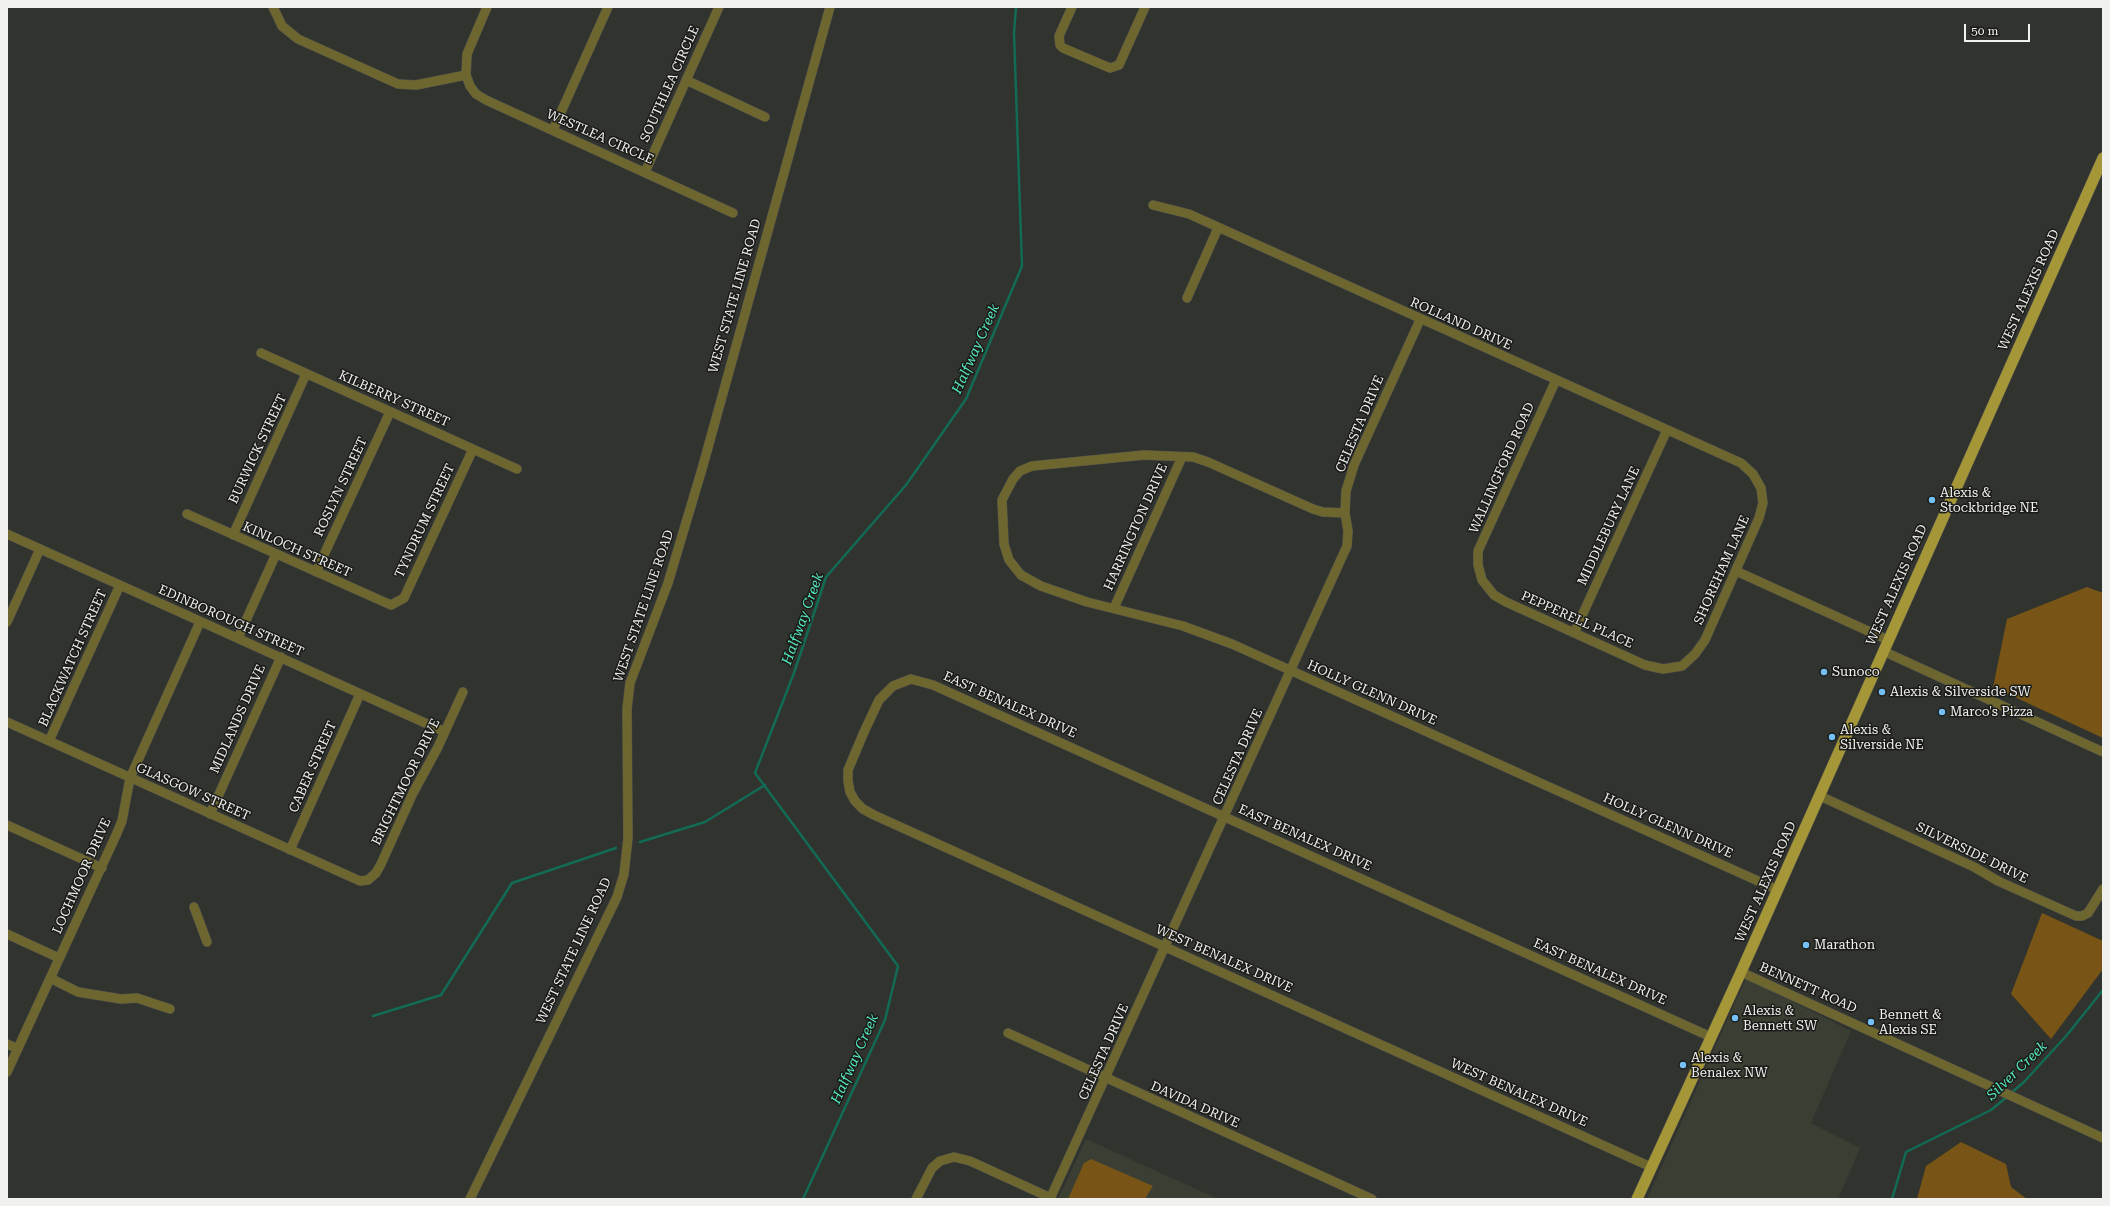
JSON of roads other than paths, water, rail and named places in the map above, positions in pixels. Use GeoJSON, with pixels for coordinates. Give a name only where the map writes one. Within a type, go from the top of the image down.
{"type":"FeatureCollection","features":[{"type":"Feature","properties":{"kind":"main road","name":"WEST ALEXIS ROAD"},"geometry":{"type":"LineString","coordinates":[[1637,1199],[1778,890],[2103,158]]}},
{"type":"Feature","properties":{"kind":"street"},"geometry":{"type":"LineString","coordinates":[[273,7],[282,26],[298,39],[398,84],[416,85],[466,75],[467,54],[487,7]]}},
{"type":"Feature","properties":{"kind":"street"},"geometry":{"type":"LineString","coordinates":[[553,130],[608,7]]}},
{"type":"Feature","properties":{"kind":"street","name":"SOUTHLEA CIRCLE"},"geometry":{"type":"LineString","coordinates":[[644,172],[719,7]]}},
{"type":"Feature","properties":{"kind":"street","name":"WEST STATE LINE ROAD"},"geometry":{"type":"LineString","coordinates":[[470,1199],[617,897],[624,874],[628,838],[627,709],[630,683],[670,575],[830,7]]}},
{"type":"Feature","properties":{"kind":"street"},"geometry":{"type":"LineString","coordinates":[[1072,7],[1059,36],[1060,45],[1063,48],[1110,68],[1119,65],[1145,7]]}},
{"type":"Feature","properties":{"kind":"street","name":"WESTLEA CIRCLE"},"geometry":{"type":"LineString","coordinates":[[466,75],[470,86],[486,100],[733,213]]}},
{"type":"Feature","properties":{"kind":"street"},"geometry":{"type":"LineString","coordinates":[[686,80],[765,117]]}},
{"type":"Feature","properties":{"kind":"street","name":"ROLLAND DRIVE"},"geometry":{"type":"LineString","coordinates":[[1153,205],[1189,214],[1420,320],[1741,463],[1754,476]]}},
{"type":"Feature","properties":{"kind":"street"},"geometry":{"type":"LineString","coordinates":[[1187,298],[1218,228]]}},
{"type":"Feature","properties":{"kind":"street","name":"CELESTA DRIVE"},"geometry":{"type":"LineString","coordinates":[[1051,1199],[1347,546],[1348,531],[1345,513],[1346,491],[1354,465],[1420,320]]}},
{"type":"Feature","properties":{"kind":"street","name":"KILBERRY STREET"},"geometry":{"type":"LineString","coordinates":[[261,353],[517,469]]}},
{"type":"Feature","properties":{"kind":"street","name":"BURWICK STREET"},"geometry":{"type":"LineString","coordinates":[[233,535],[306,374]]}},
{"type":"Feature","properties":{"kind":"street","name":"WALLINGFORD ROAD"},"geometry":{"type":"LineString","coordinates":[[1478,568],[1478,551],[1556,380]]}},
{"type":"Feature","properties":{"kind":"street","name":"ROSLYN STREET"},"geometry":{"type":"LineString","coordinates":[[316,572],[390,412]]}},
{"type":"Feature","properties":{"kind":"street","name":"MIDDLEBURY LANE"},"geometry":{"type":"LineString","coordinates":[[1574,633],[1667,430]]}},
{"type":"Feature","properties":{"kind":"street","name":"TYNDRUM STREET"},"geometry":{"type":"LineString","coordinates":[[398,603],[404,598],[473,449]]}},
{"type":"Feature","properties":{"kind":"street","name":"HOLLY GLENN DRIVE"},"geometry":{"type":"LineString","coordinates":[[1182,457],[1144,455],[1032,466],[1020,472],[1013,479],[1002,500],[1004,544],[1009,560],[1022,575],[1041,586],[1087,602],[1211,635],[1778,890]]}},
{"type":"Feature","properties":{"kind":"street"},"geometry":{"type":"LineString","coordinates":[[1182,457],[1193,457],[1208,462],[1313,509],[1323,512],[1345,513]]}},
{"type":"Feature","properties":{"kind":"street","name":"HARRINGTON DRIVE"},"geometry":{"type":"LineString","coordinates":[[1114,608],[1182,457]]}},
{"type":"Feature","properties":{"kind":"street","name":"SHOREHAM LANE"},"geometry":{"type":"LineString","coordinates":[[1682,666],[1695,654],[1705,640],[1759,518],[1763,503],[1761,488],[1754,476]]}},
{"type":"Feature","properties":{"kind":"street","name":"KINLOCH STREET"},"geometry":{"type":"LineString","coordinates":[[187,514],[384,603],[391,605],[398,603]]}},
{"type":"Feature","properties":{"kind":"street","name":"EDINBOROUGH STREET"},"geometry":{"type":"LineString","coordinates":[[7,534],[445,732]]}},
{"type":"Feature","properties":{"kind":"street"},"geometry":{"type":"LineString","coordinates":[[7,622],[40,549]]}},
{"type":"Feature","properties":{"kind":"street"},"geometry":{"type":"LineString","coordinates":[[238,638],[276,554]]}},
{"type":"Feature","properties":{"kind":"street","name":"PEPPERELL PLACE"},"geometry":{"type":"LineString","coordinates":[[1478,568],[1486,588],[1494,595],[1574,633],[1655,668],[1682,666]]}},
{"type":"Feature","properties":{"kind":"street"},"geometry":{"type":"LineString","coordinates":[[1736,571],[1888,640]]}},
{"type":"Feature","properties":{"kind":"street","name":"BLACKWATCH STREET"},"geometry":{"type":"LineString","coordinates":[[49,741],[120,585]]}},
{"type":"Feature","properties":{"kind":"street","name":"LOCHMOOR DRIVE"},"geometry":{"type":"LineString","coordinates":[[7,1072],[102,868],[122,821],[130,778],[200,622]]}},
{"type":"Feature","properties":{"kind":"street"},"geometry":{"type":"LineString","coordinates":[[1883,651],[2103,752]]}},
{"type":"Feature","properties":{"kind":"street","name":"MIDLANDS DRIVE"},"geometry":{"type":"LineString","coordinates":[[210,814],[280,657]]}},
{"type":"Feature","properties":{"kind":"street","name":"EAST BENALEX DRIVE"},"geometry":{"type":"LineString","coordinates":[[864,732],[879,700],[884,693],[902,681],[911,679],[922,681],[1711,1037]]}},
{"type":"Feature","properties":{"kind":"street","name":"BRIGHTMOOR DRIVE"},"geometry":{"type":"LineString","coordinates":[[368,880],[376,873],[381,864],[413,793],[445,732],[463,692]]}},
{"type":"Feature","properties":{"kind":"street","name":"CABER STREET"},"geometry":{"type":"LineString","coordinates":[[290,850],[360,694]]}},
{"type":"Feature","properties":{"kind":"street","name":"GLASGOW STREET"},"geometry":{"type":"LineString","coordinates":[[7,722],[360,882],[368,880]]}},
{"type":"Feature","properties":{"kind":"street","name":"WEST BENALEX DRIVE"},"geometry":{"type":"LineString","coordinates":[[864,732],[848,770],[850,792],[863,809],[1651,1167]]}},
{"type":"Feature","properties":{"kind":"street","name":"SILVERSIDE DRIVE"},"geometry":{"type":"LineString","coordinates":[[1820,796],[1974,867],[1998,881],[2076,916],[2082,916],[2088,913],[2103,889]]}},
{"type":"Feature","properties":{"kind":"street"},"geometry":{"type":"LineString","coordinates":[[7,825],[102,868]]}},
{"type":"Feature","properties":{"kind":"street"},"geometry":{"type":"LineString","coordinates":[[194,907],[207,942]]}},
{"type":"Feature","properties":{"kind":"street"},"geometry":{"type":"LineString","coordinates":[[7,934],[59,958]]}},
{"type":"Feature","properties":{"kind":"street","name":"BENNETT ROAD"},"geometry":{"type":"LineString","coordinates":[[1741,972],[2103,1138]]}},
{"type":"Feature","properties":{"kind":"street"},"geometry":{"type":"LineString","coordinates":[[50,978],[78,992],[121,999],[137,998],[170,1009]]}},
{"type":"Feature","properties":{"kind":"street","name":"DAVIDA DRIVE"},"geometry":{"type":"LineString","coordinates":[[1008,1033],[1372,1199]]}},
{"type":"Feature","properties":{"kind":"street"},"geometry":{"type":"LineString","coordinates":[[7,1044],[18,1049]]}},
{"type":"Feature","properties":{"kind":"street"},"geometry":{"type":"LineString","coordinates":[[916,1199],[932,1168],[944,1160],[954,1157],[970,1161],[1051,1199]]}},
{"type":"Feature","properties":{"kind":"waterway","name":"Halfway Creek"},"geometry":{"type":"LineString","coordinates":[[803,1199],[885,1020],[898,966],[755,773],[794,673],[826,577],[906,485],[966,399],[1022,266],[1014,33],[1016,7]]}},
{"type":"Feature","properties":{"kind":"waterway"},"geometry":{"type":"LineString","coordinates":[[640,842],[705,822],[765,785]]}},
{"type":"Feature","properties":{"kind":"waterway"},"geometry":{"type":"LineString","coordinates":[[373,1016],[441,995],[512,883],[616,848]]}},
{"type":"Feature","properties":{"kind":"waterway","name":"Silver Creek"},"geometry":{"type":"LineString","coordinates":[[2011,1093],[2024,1082],[2067,1035],[2103,990]]}},
{"type":"Feature","properties":{"kind":"waterway","name":"Silver Creek"},"geometry":{"type":"LineString","coordinates":[[1892,1199],[1906,1152],[1991,1110],[2008,1096]]}},
{"type":"Feature","properties":{"kind":"place","name":"Alexis & Stockbridge NE"},"geometry":{"type":"Point","coordinates":[1932,500]}},
{"type":"Feature","properties":{"kind":"place","name":"Sunoco"},"geometry":{"type":"Point","coordinates":[1824,672]}},
{"type":"Feature","properties":{"kind":"place","name":"Alexis & Silverside SW"},"geometry":{"type":"Point","coordinates":[1882,692]}},
{"type":"Feature","properties":{"kind":"place","name":"Marco's Pizza"},"geometry":{"type":"Point","coordinates":[1942,712]}},
{"type":"Feature","properties":{"kind":"place","name":"Alexis & Silverside NE"},"geometry":{"type":"Point","coordinates":[1832,737]}},
{"type":"Feature","properties":{"kind":"place","name":"Marathon"},"geometry":{"type":"Point","coordinates":[1806,945]}},
{"type":"Feature","properties":{"kind":"place","name":"Alexis & Bennett SW"},"geometry":{"type":"Point","coordinates":[1735,1018]}},
{"type":"Feature","properties":{"kind":"place","name":"Bennett & Alexis SE"},"geometry":{"type":"Point","coordinates":[1871,1022]}},
{"type":"Feature","properties":{"kind":"place","name":"Alexis & Benalex NW"},"geometry":{"type":"Point","coordinates":[1683,1065]}}]}
